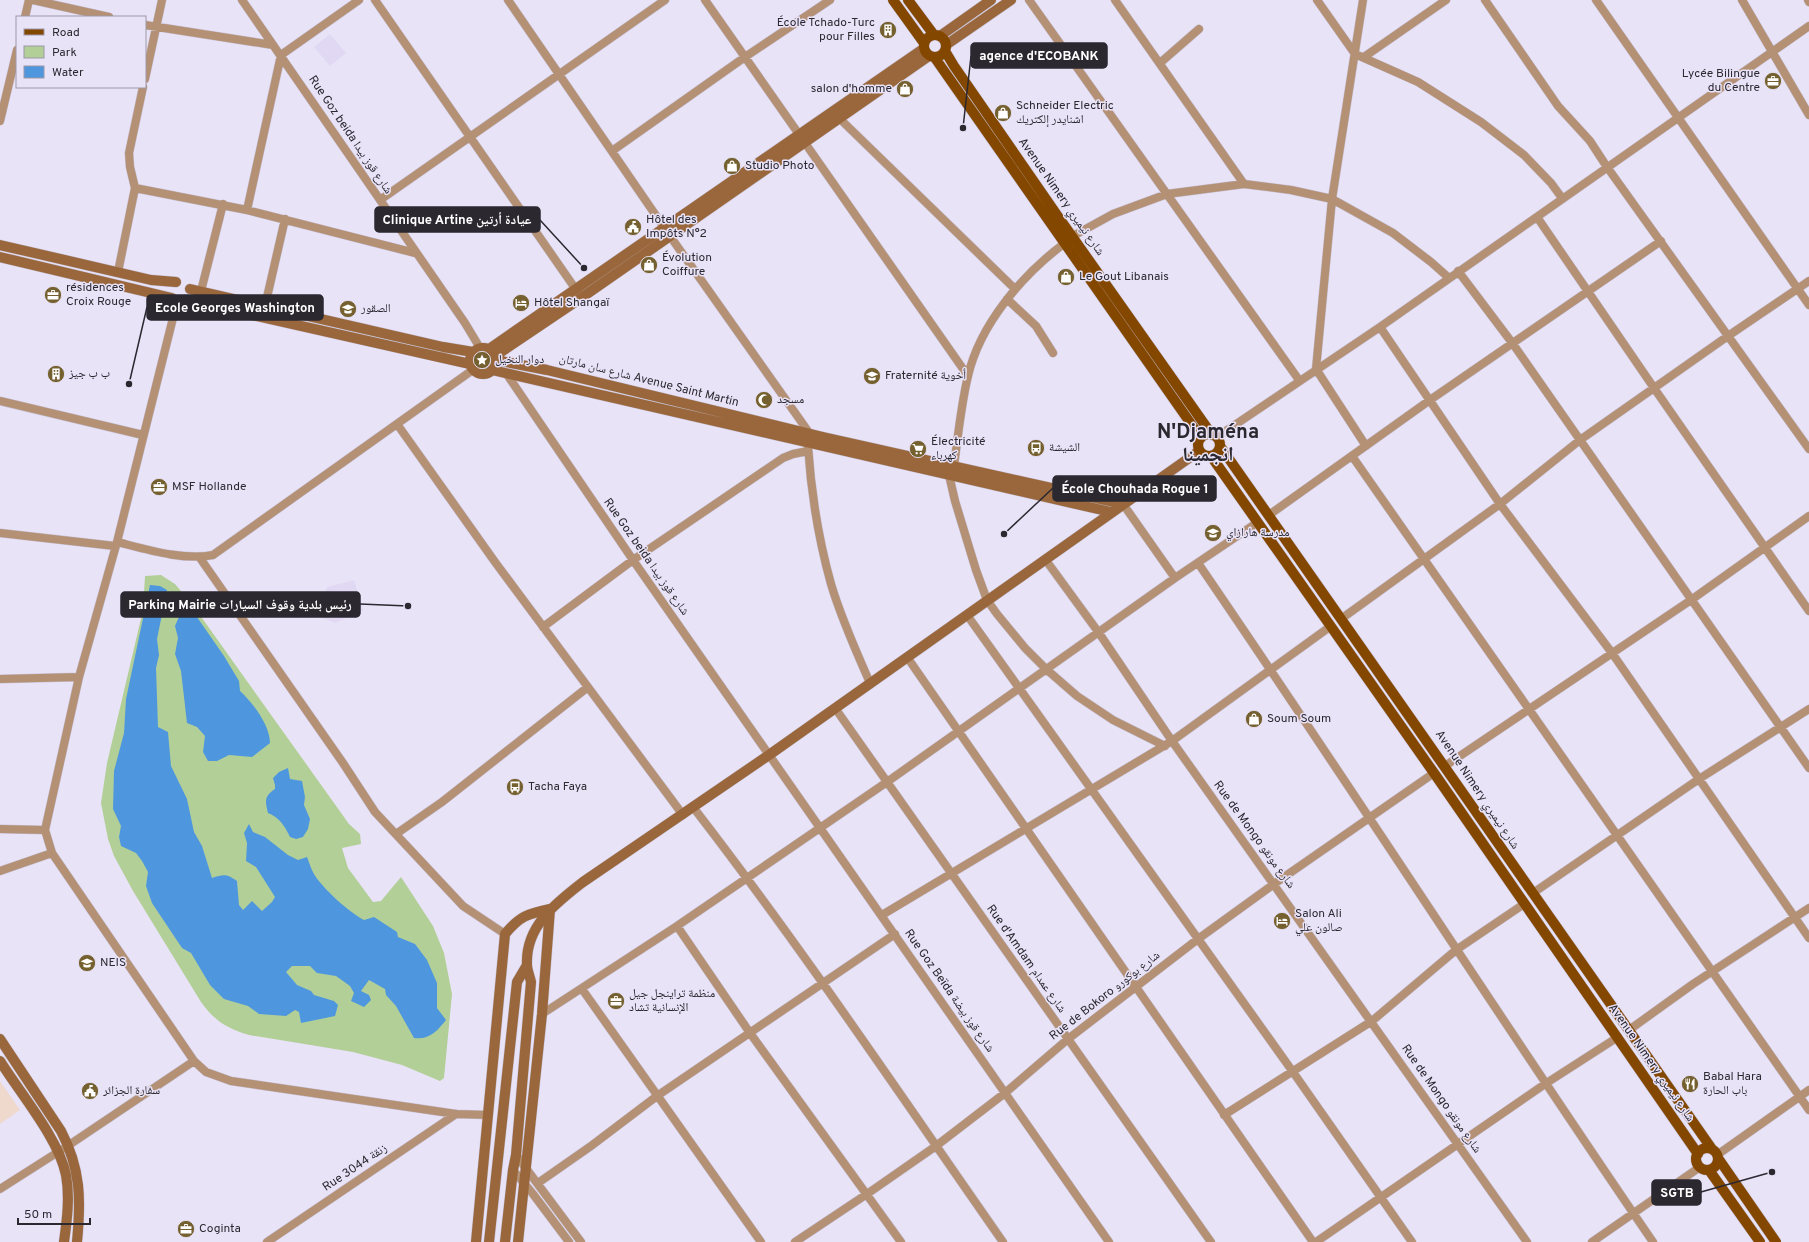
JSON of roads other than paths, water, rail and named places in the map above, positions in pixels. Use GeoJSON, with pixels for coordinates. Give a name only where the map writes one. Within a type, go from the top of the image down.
{"type":"FeatureCollection","features":[{"type":"Feature","properties":{"kind":"main road","name":"Avenue Nimery شارع نيميري"},"geometry":{"type":"LineString","coordinates":[[893,0],[1201,438]]}},
{"type":"Feature","properties":{"kind":"main road","name":"Avenue Nimery شارع نيميري"},"geometry":{"type":"LineString","coordinates":[[908,0],[937,35],[972,92],[1445,766],[1776,1242]]}},
{"type":"Feature","properties":{"kind":"main road"},"geometry":{"type":"LineString","coordinates":[[928,51],[928,37],[937,35],[991,0]]}},
{"type":"Feature","properties":{"kind":"main road"},"geometry":{"type":"LineString","coordinates":[[928,51],[940,56],[946,48],[1011,0]]}},
{"type":"Feature","properties":{"kind":"main road"},"geometry":{"type":"LineString","coordinates":[[802,138],[839,118],[928,51]]}},
{"type":"Feature","properties":{"kind":"main road"},"geometry":{"type":"LineString","coordinates":[[472,366],[470,360],[488,356],[928,51]]}},
{"type":"Feature","properties":{"kind":"main road"},"geometry":{"type":"LineString","coordinates":[[0,245],[150,280],[185,283],[190,289],[190,294],[178,300]]}},
{"type":"Feature","properties":{"kind":"main road"},"geometry":{"type":"LineString","coordinates":[[0,257],[178,300],[472,366],[482,373],[488,356]]}},
{"type":"Feature","properties":{"kind":"main road"},"geometry":{"type":"LineString","coordinates":[[176,282],[170,289],[178,300]]}},
{"type":"Feature","properties":{"kind":"main road","name":"شارع سان مارتان Avenue Saint Martin"},"geometry":{"type":"LineString","coordinates":[[190,289],[547,370],[809,442]]}},
{"type":"Feature","properties":{"kind":"main road","name":"شارع سان مارتان Avenue Saint Martin"},"geometry":{"type":"LineString","coordinates":[[488,356],[506,373],[809,442],[1123,504]]}},
{"type":"Feature","properties":{"kind":"main road"},"geometry":{"type":"LineString","coordinates":[[1204,435],[1216,439],[1217,452],[1211,456],[1202,454],[1199,451],[1198,444],[1204,435]]}},
{"type":"Feature","properties":{"kind":"main road"},"geometry":{"type":"LineString","coordinates":[[505,1242],[516,1155],[532,982],[527,965],[529,948],[534,931],[550,909],[583,882],[769,755],[1199,451]]}},
{"type":"Feature","properties":{"kind":"main road","name":"Avenue Nimery شارع نيميري"},"geometry":{"type":"LineString","coordinates":[[1211,456],[1434,773],[1698,1154]]}},
{"type":"Feature","properties":{"kind":"main road","name":"شارع سان مارتان Avenue Saint Martin"},"geometry":{"type":"LineString","coordinates":[[951,471],[1111,512]]}},
{"type":"Feature","properties":{"kind":"main road"},"geometry":{"type":"LineString","coordinates":[[476,1242],[505,934],[517,920],[532,913],[550,909]]}},
{"type":"Feature","properties":{"kind":"main road"},"geometry":{"type":"LineString","coordinates":[[518,1242],[523,1182],[526,1167],[542,1014],[550,909]]}},
{"type":"Feature","properties":{"kind":"main road"},"geometry":{"type":"LineString","coordinates":[[489,1242],[517,982],[527,965]]}},
{"type":"Feature","properties":{"kind":"main road"},"geometry":{"type":"LineString","coordinates":[[0,1039],[69,1145],[80,1185],[80,1214],[77,1242]]}},
{"type":"Feature","properties":{"kind":"main road"},"geometry":{"type":"LineString","coordinates":[[0,1061],[50,1137],[58,1152],[65,1173],[67,1187],[67,1213],[64,1242]]}},
{"type":"Feature","properties":{"kind":"main road"},"geometry":{"type":"LineString","coordinates":[[1704,1168],[1717,1164],[1716,1154],[1705,1148],[1696,1158],[1760,1242]]}},
{"type":"Feature","properties":{"kind":"street"},"geometry":{"type":"LineString","coordinates":[[25,16],[29,0]]}},
{"type":"Feature","properties":{"kind":"street"},"geometry":{"type":"LineString","coordinates":[[33,0],[105,16]]}},
{"type":"Feature","properties":{"kind":"street"},"geometry":{"type":"LineString","coordinates":[[146,74],[162,0]]}},
{"type":"Feature","properties":{"kind":"street","name":"Rue Goz beida شارع قوز بيدا"},"geometry":{"type":"LineString","coordinates":[[242,0],[415,253],[488,356]]}},
{"type":"Feature","properties":{"kind":"street"},"geometry":{"type":"LineString","coordinates":[[247,210],[281,55],[359,0]]}},
{"type":"Feature","properties":{"kind":"street"},"geometry":{"type":"LineString","coordinates":[[375,0],[579,294]]}},
{"type":"Feature","properties":{"kind":"street"},"geometry":{"type":"LineString","coordinates":[[380,200],[665,0]]}},
{"type":"Feature","properties":{"kind":"street"},"geometry":{"type":"LineString","coordinates":[[705,0],[968,376]]}},
{"type":"Feature","properties":{"kind":"street"},"geometry":{"type":"LineString","coordinates":[[612,151],[745,57],[830,0]]}},
{"type":"Feature","properties":{"kind":"street"},"geometry":{"type":"LineString","coordinates":[[1029,0],[1299,380]]}},
{"type":"Feature","properties":{"kind":"street"},"geometry":{"type":"LineString","coordinates":[[1115,0],[1244,184]]}},
{"type":"Feature","properties":{"kind":"street"},"geometry":{"type":"LineString","coordinates":[[1317,0],[1355,54],[1418,82],[1481,122],[1524,155],[1551,183],[1562,198]]}},
{"type":"Feature","properties":{"kind":"street"},"geometry":{"type":"LineString","coordinates":[[1363,0],[1332,199],[1316,369],[1366,446]]}},
{"type":"Feature","properties":{"kind":"street"},"geometry":{"type":"LineString","coordinates":[[1364,57],[1446,0]]}},
{"type":"Feature","properties":{"kind":"street"},"geometry":{"type":"LineString","coordinates":[[1485,0],[1558,106],[1590,141],[1607,167],[1809,449]]}},
{"type":"Feature","properties":{"kind":"street"},"geometry":{"type":"LineString","coordinates":[[1596,0],[1809,305]]}},
{"type":"Feature","properties":{"kind":"street"},"geometry":{"type":"LineString","coordinates":[[1742,0],[1809,115]]}},
{"type":"Feature","properties":{"kind":"street"},"geometry":{"type":"LineString","coordinates":[[511,1],[559,75],[668,232],[809,442],[811,481],[831,584],[848,633],[870,683]]}},
{"type":"Feature","properties":{"kind":"street"},"geometry":{"type":"LineString","coordinates":[[146,25],[273,45]]}},
{"type":"Feature","properties":{"kind":"street"},"geometry":{"type":"LineString","coordinates":[[1216,439],[1299,380],[1380,327],[1809,26]]}},
{"type":"Feature","properties":{"kind":"street"},"geometry":{"type":"LineString","coordinates":[[1160,63],[1199,29]]}},
{"type":"Feature","properties":{"kind":"street"},"geometry":{"type":"LineString","coordinates":[[0,121],[16,54]]}},
{"type":"Feature","properties":{"kind":"street"},"geometry":{"type":"LineString","coordinates":[[118,272],[135,188],[130,167],[129,154],[143,88]]}},
{"type":"Feature","properties":{"kind":"street"},"geometry":{"type":"LineString","coordinates":[[839,118],[1015,289]]}},
{"type":"Feature","properties":{"kind":"street"},"geometry":{"type":"LineString","coordinates":[[1073,236],[1112,214],[1167,194],[1244,184],[1291,190],[1332,199],[1393,233],[1431,262],[1448,278]]}},
{"type":"Feature","properties":{"kind":"street"},"geometry":{"type":"LineString","coordinates":[[135,188],[223,204],[415,253]]}},
{"type":"Feature","properties":{"kind":"street"},"geometry":{"type":"LineString","coordinates":[[201,291],[223,204]]}},
{"type":"Feature","properties":{"kind":"street"},"geometry":{"type":"LineString","coordinates":[[1537,217],[1809,611]]}},
{"type":"Feature","properties":{"kind":"street"},"geometry":{"type":"LineString","coordinates":[[265,306],[285,219]]}},
{"type":"Feature","properties":{"kind":"street"},"geometry":{"type":"LineString","coordinates":[[1269,515],[1430,400],[1661,241]]}},
{"type":"Feature","properties":{"kind":"street"},"geometry":{"type":"LineString","coordinates":[[1065,243],[1044,259],[1015,289],[990,325],[975,353],[968,376],[951,471],[955,501],[976,570],[987,600],[1025,648],[1077,696],[1094,708],[1127,728],[1168,744]]}},
{"type":"Feature","properties":{"kind":"street"},"geometry":{"type":"LineString","coordinates":[[1458,271],[1513,344],[1809,768]]}},
{"type":"Feature","properties":{"kind":"street"},"geometry":{"type":"LineString","coordinates":[[1342,619],[1500,504],[1580,440],[1809,281]]}},
{"type":"Feature","properties":{"kind":"street"},"geometry":{"type":"LineString","coordinates":[[1007,299],[1036,326],[1053,353]]}},
{"type":"Feature","properties":{"kind":"street"},"geometry":{"type":"LineString","coordinates":[[178,300],[116,544],[79,677],[46,830],[52,853],[194,1061],[206,1072],[231,1081],[456,1114],[488,1116]]}},
{"type":"Feature","properties":{"kind":"street"},"geometry":{"type":"LineString","coordinates":[[1380,327],[1500,504],[1612,653],[1809,938]]}},
{"type":"Feature","properties":{"kind":"street"},"geometry":{"type":"LineString","coordinates":[[0,533],[116,544],[200,558],[213,555],[397,424],[472,366]]}},
{"type":"Feature","properties":{"kind":"street","name":"Rue Goz beida شارع قوز بيدا"},"geometry":{"type":"LineString","coordinates":[[506,373],[633,560],[769,755]]}},
{"type":"Feature","properties":{"kind":"street"},"geometry":{"type":"LineString","coordinates":[[0,401],[143,435]]}},
{"type":"Feature","properties":{"kind":"street"},"geometry":{"type":"LineString","coordinates":[[397,424],[495,562],[682,815]]}},
{"type":"Feature","properties":{"kind":"street"},"geometry":{"type":"LineString","coordinates":[[543,626],[633,560],[782,458],[793,454],[809,442]]}},
{"type":"Feature","properties":{"kind":"street"},"geometry":{"type":"LineString","coordinates":[[1352,456],[1423,559],[1530,708],[1616,836],[1809,1110]]}},
{"type":"Feature","properties":{"kind":"street"},"geometry":{"type":"LineString","coordinates":[[1123,504],[1175,578]]}},
{"type":"Feature","properties":{"kind":"street"},"geometry":{"type":"LineString","coordinates":[[1445,766],[1691,600],[1809,516]]}},
{"type":"Feature","properties":{"kind":"street"},"geometry":{"type":"LineString","coordinates":[[542,1014],[677,926],[746,876],[887,782],[1175,578],[1258,522]]}},
{"type":"Feature","properties":{"kind":"street"},"geometry":{"type":"LineString","coordinates":[[200,558],[343,763],[375,812],[463,906],[505,934]]}},
{"type":"Feature","properties":{"kind":"street","name":"Rue de Mongo شارع مونقو"},"geometry":{"type":"LineString","coordinates":[[1045,559],[1099,633],[1168,744],[1274,884],[1527,1242]]}},
{"type":"Feature","properties":{"kind":"street"},"geometry":{"type":"LineString","coordinates":[[1198,563],[1369,817],[1545,1084],[1653,1242]]}},
{"type":"Feature","properties":{"kind":"street"},"geometry":{"type":"LineString","coordinates":[[967,615],[1293,1072],[1412,1242]]}},
{"type":"Feature","properties":{"kind":"street"},"geometry":{"type":"LineString","coordinates":[[882,915],[1168,744],[1331,626]]}},
{"type":"Feature","properties":{"kind":"street"},"geometry":{"type":"LineString","coordinates":[[907,657],[1313,1242]]}},
{"type":"Feature","properties":{"kind":"street"},"geometry":{"type":"LineString","coordinates":[[0,679],[79,677]]}},
{"type":"Feature","properties":{"kind":"street"},"geometry":{"type":"LineString","coordinates":[[396,834],[442,802],[588,687]]}},
{"type":"Feature","properties":{"kind":"street","name":"Rue d'Amdam شارع عمدام"},"geometry":{"type":"LineString","coordinates":[[835,708],[950,874],[1211,1242]]}},
{"type":"Feature","properties":{"kind":"street"},"geometry":{"type":"LineString","coordinates":[[1533,893],[1699,779],[1809,709]]}},
{"type":"Feature","properties":{"kind":"street","name":"Rue Goz Beïda شارع قوز بيضة"},"geometry":{"type":"LineString","coordinates":[[769,755],[1109,1242]]}},
{"type":"Feature","properties":{"kind":"street","name":"Rue de Bokoro شارع بوكورو"},"geometry":{"type":"LineString","coordinates":[[795,1242],[936,1146],[1004,1093],[1068,1039],[1198,939],[1369,817],[1434,773]]}},
{"type":"Feature","properties":{"kind":"street"},"geometry":{"type":"LineString","coordinates":[[693,807],[746,876],[824,984],[1003,1242]]}},
{"type":"Feature","properties":{"kind":"street"},"geometry":{"type":"LineString","coordinates":[[0,829],[46,830]]}},
{"type":"Feature","properties":{"kind":"street"},"geometry":{"type":"LineString","coordinates":[[0,871],[52,853]]}},
{"type":"Feature","properties":{"kind":"street"},"geometry":{"type":"LineString","coordinates":[[1224,1115],[1372,1021],[1456,950],[1524,904]]}},
{"type":"Feature","properties":{"kind":"street"},"geometry":{"type":"LineString","coordinates":[[1629,1030],[1809,908]]}},
{"type":"Feature","properties":{"kind":"street"},"geometry":{"type":"LineString","coordinates":[[677,926],[750,1033],[901,1242]]}},
{"type":"Feature","properties":{"kind":"street"},"geometry":{"type":"LineString","coordinates":[[538,1183],[591,1146],[657,1096],[824,984],[895,934]]}},
{"type":"Feature","properties":{"kind":"street"},"geometry":{"type":"LineString","coordinates":[[582,989],[761,1242]]}},
{"type":"Feature","properties":{"kind":"street"},"geometry":{"type":"LineString","coordinates":[[1316,1242],[1545,1084],[1618,1037]]}},
{"type":"Feature","properties":{"kind":"street"},"geometry":{"type":"LineString","coordinates":[[0,1189],[69,1145],[194,1061]]}},
{"type":"Feature","properties":{"kind":"street"},"geometry":{"type":"LineString","coordinates":[[1716,1154],[1809,1090]]}},
{"type":"Feature","properties":{"kind":"street","name":"Rue 3044 زنقة"},"geometry":{"type":"LineString","coordinates":[[267,1242],[456,1114]]}},
{"type":"Feature","properties":{"kind":"street"},"geometry":{"type":"LineString","coordinates":[[516,1155],[581,1242]]}},
{"type":"Feature","properties":{"kind":"street"},"geometry":{"type":"LineString","coordinates":[[1592,1242],[1633,1213],[1704,1168]]}},
{"type":"Feature","properties":{"kind":"street"},"geometry":{"type":"LineString","coordinates":[[513,1170],[569,1242]]}},
{"type":"Feature","properties":{"kind":"water"},"geometry":{"type":"Polygon","coordinates":[[[150,585],[160,586],[167,590],[157,639],[159,655],[156,668],[158,727],[168,732],[171,766],[187,799],[194,832],[202,846],[212,878],[225,875],[237,881],[239,905],[243,910],[252,901],[262,911],[272,902],[275,897],[256,867],[246,861],[247,843],[244,833],[249,824],[253,832],[265,837],[288,855],[298,860],[307,857],[318,880],[344,906],[364,920],[374,917],[397,932],[398,937],[415,944],[427,960],[437,983],[437,1008],[446,1020],[433,1034],[424,1038],[414,1038],[396,1006],[386,995],[385,989],[369,980],[361,991],[369,995],[371,1000],[364,1007],[351,1001],[354,993],[350,986],[336,976],[317,973],[310,966],[292,966],[286,972],[297,985],[311,991],[314,995],[334,1001],[338,1005],[335,1016],[301,1023],[299,1012],[295,1010],[286,1016],[259,1014],[248,1006],[224,999],[210,985],[191,953],[182,948],[152,903],[146,886],[148,872],[136,853],[121,846],[119,837],[121,826],[113,809],[114,771],[124,733],[126,699],[150,585]]]}},
{"type":"Feature","properties":{"kind":"water"},"geometry":{"type":"Polygon","coordinates":[[[190,607],[224,656],[239,681],[240,691],[260,715],[267,729],[270,743],[252,757],[229,755],[217,761],[208,761],[203,752],[205,736],[197,727],[187,723],[181,671],[175,654],[178,638],[175,626],[182,610],[190,607]]]}},
{"type":"Feature","properties":{"kind":"water"},"geometry":{"type":"Polygon","coordinates":[[[288,768],[290,779],[302,781],[305,797],[304,805],[310,819],[308,829],[303,837],[296,839],[290,837],[281,822],[268,813],[266,805],[267,797],[275,789],[273,778],[279,772],[288,768]]]}},
{"type":"Feature","properties":{"kind":"place","name":"École Tchado-Turc pour Filles"},"geometry":{"type":"Point","coordinates":[888,30]}},
{"type":"Feature","properties":{"kind":"place","name":"Lycée Bilingue du Centre"},"geometry":{"type":"Point","coordinates":[1773,81]}},
{"type":"Feature","properties":{"kind":"place","name":"salon d'homme"},"geometry":{"type":"Point","coordinates":[905,89]}},
{"type":"Feature","properties":{"kind":"place","name":"Schneider Electric اشنايدر إلكتريك"},"geometry":{"type":"Point","coordinates":[1003,113]}},
{"type":"Feature","properties":{"kind":"place","name":"agence d'ECOBANK"},"geometry":{"type":"Point","coordinates":[963,128]}},
{"type":"Feature","properties":{"kind":"place","name":"Studio Photo"},"geometry":{"type":"Point","coordinates":[732,166]}},
{"type":"Feature","properties":{"kind":"place","name":"Hôtel des Impôts N°2"},"geometry":{"type":"Point","coordinates":[633,227]}},
{"type":"Feature","properties":{"kind":"place","name":"Évolution Coiffure"},"geometry":{"type":"Point","coordinates":[649,265]}},
{"type":"Feature","properties":{"kind":"place","name":"Clinique Artine عيادة أرتين"},"geometry":{"type":"Point","coordinates":[584,268]}},
{"type":"Feature","properties":{"kind":"place","name":"Le Gout Libanais"},"geometry":{"type":"Point","coordinates":[1066,277]}},
{"type":"Feature","properties":{"kind":"place","name":"résidences Croix Rouge"},"geometry":{"type":"Point","coordinates":[53,295]}},
{"type":"Feature","properties":{"kind":"place","name":"Hôtel Shangaï"},"geometry":{"type":"Point","coordinates":[521,303]}},
{"type":"Feature","properties":{"kind":"place","name":"الصقور"},"geometry":{"type":"Point","coordinates":[348,309]}},
{"type":"Feature","properties":{"kind":"place","name":"دوار النخيل"},"geometry":{"type":"Point","coordinates":[482,360]}},
{"type":"Feature","properties":{"kind":"place","name":"ب ب جيز"},"geometry":{"type":"Point","coordinates":[56,374]}},
{"type":"Feature","properties":{"kind":"place","name":"Fraternité أخوية"},"geometry":{"type":"Point","coordinates":[872,376]}},
{"type":"Feature","properties":{"kind":"place","name":"Ecole Georges Washington"},"geometry":{"type":"Point","coordinates":[129,384]}},
{"type":"Feature","properties":{"kind":"place","name":"مسجد"},"geometry":{"type":"Point","coordinates":[764,400]}},
{"type":"Feature","properties":{"kind":"place","name":"الشيشة"},"geometry":{"type":"Point","coordinates":[1036,448]}},
{"type":"Feature","properties":{"kind":"place","name":"Électricité كهرباء"},"geometry":{"type":"Point","coordinates":[918,449]}},
{"type":"Feature","properties":{"kind":"place","name":"MSF Hollande"},"geometry":{"type":"Point","coordinates":[159,487]}},
{"type":"Feature","properties":{"kind":"place","name":"مدرسة هارازاي"},"geometry":{"type":"Point","coordinates":[1213,533]}},
{"type":"Feature","properties":{"kind":"place","name":"École Chouhada Rogue 1"},"geometry":{"type":"Point","coordinates":[1004,534]}},
{"type":"Feature","properties":{"kind":"place","name":"Parking Mairie رئيس بلدية وقوف السيارات"},"geometry":{"type":"Point","coordinates":[408,606]}},
{"type":"Feature","properties":{"kind":"place","name":"Soum Soum"},"geometry":{"type":"Point","coordinates":[1254,719]}},
{"type":"Feature","properties":{"kind":"place","name":"Tacha Faya"},"geometry":{"type":"Point","coordinates":[515,787]}},
{"type":"Feature","properties":{"kind":"place","name":"Salon Ali صالون علي"},"geometry":{"type":"Point","coordinates":[1282,921]}},
{"type":"Feature","properties":{"kind":"place","name":"NEIS"},"geometry":{"type":"Point","coordinates":[87,963]}},
{"type":"Feature","properties":{"kind":"place","name":"منظمة تراينجل جيل الإنسانية تشاد"},"geometry":{"type":"Point","coordinates":[616,1001]}},
{"type":"Feature","properties":{"kind":"place","name":"Babal Hara باب الحارة"},"geometry":{"type":"Point","coordinates":[1690,1084]}},
{"type":"Feature","properties":{"kind":"place","name":"سفارة الجزائر"},"geometry":{"type":"Point","coordinates":[90,1091]}},
{"type":"Feature","properties":{"kind":"place","name":"SGTB"},"geometry":{"type":"Point","coordinates":[1772,1172]}},
{"type":"Feature","properties":{"kind":"place","name":"Coginta"},"geometry":{"type":"Point","coordinates":[186,1229]}},
{"type":"Feature","properties":{"kind":"district","name":"N'Djaména انجمينا"},"geometry":{"type":"Point","coordinates":[1208,444]}}]}
